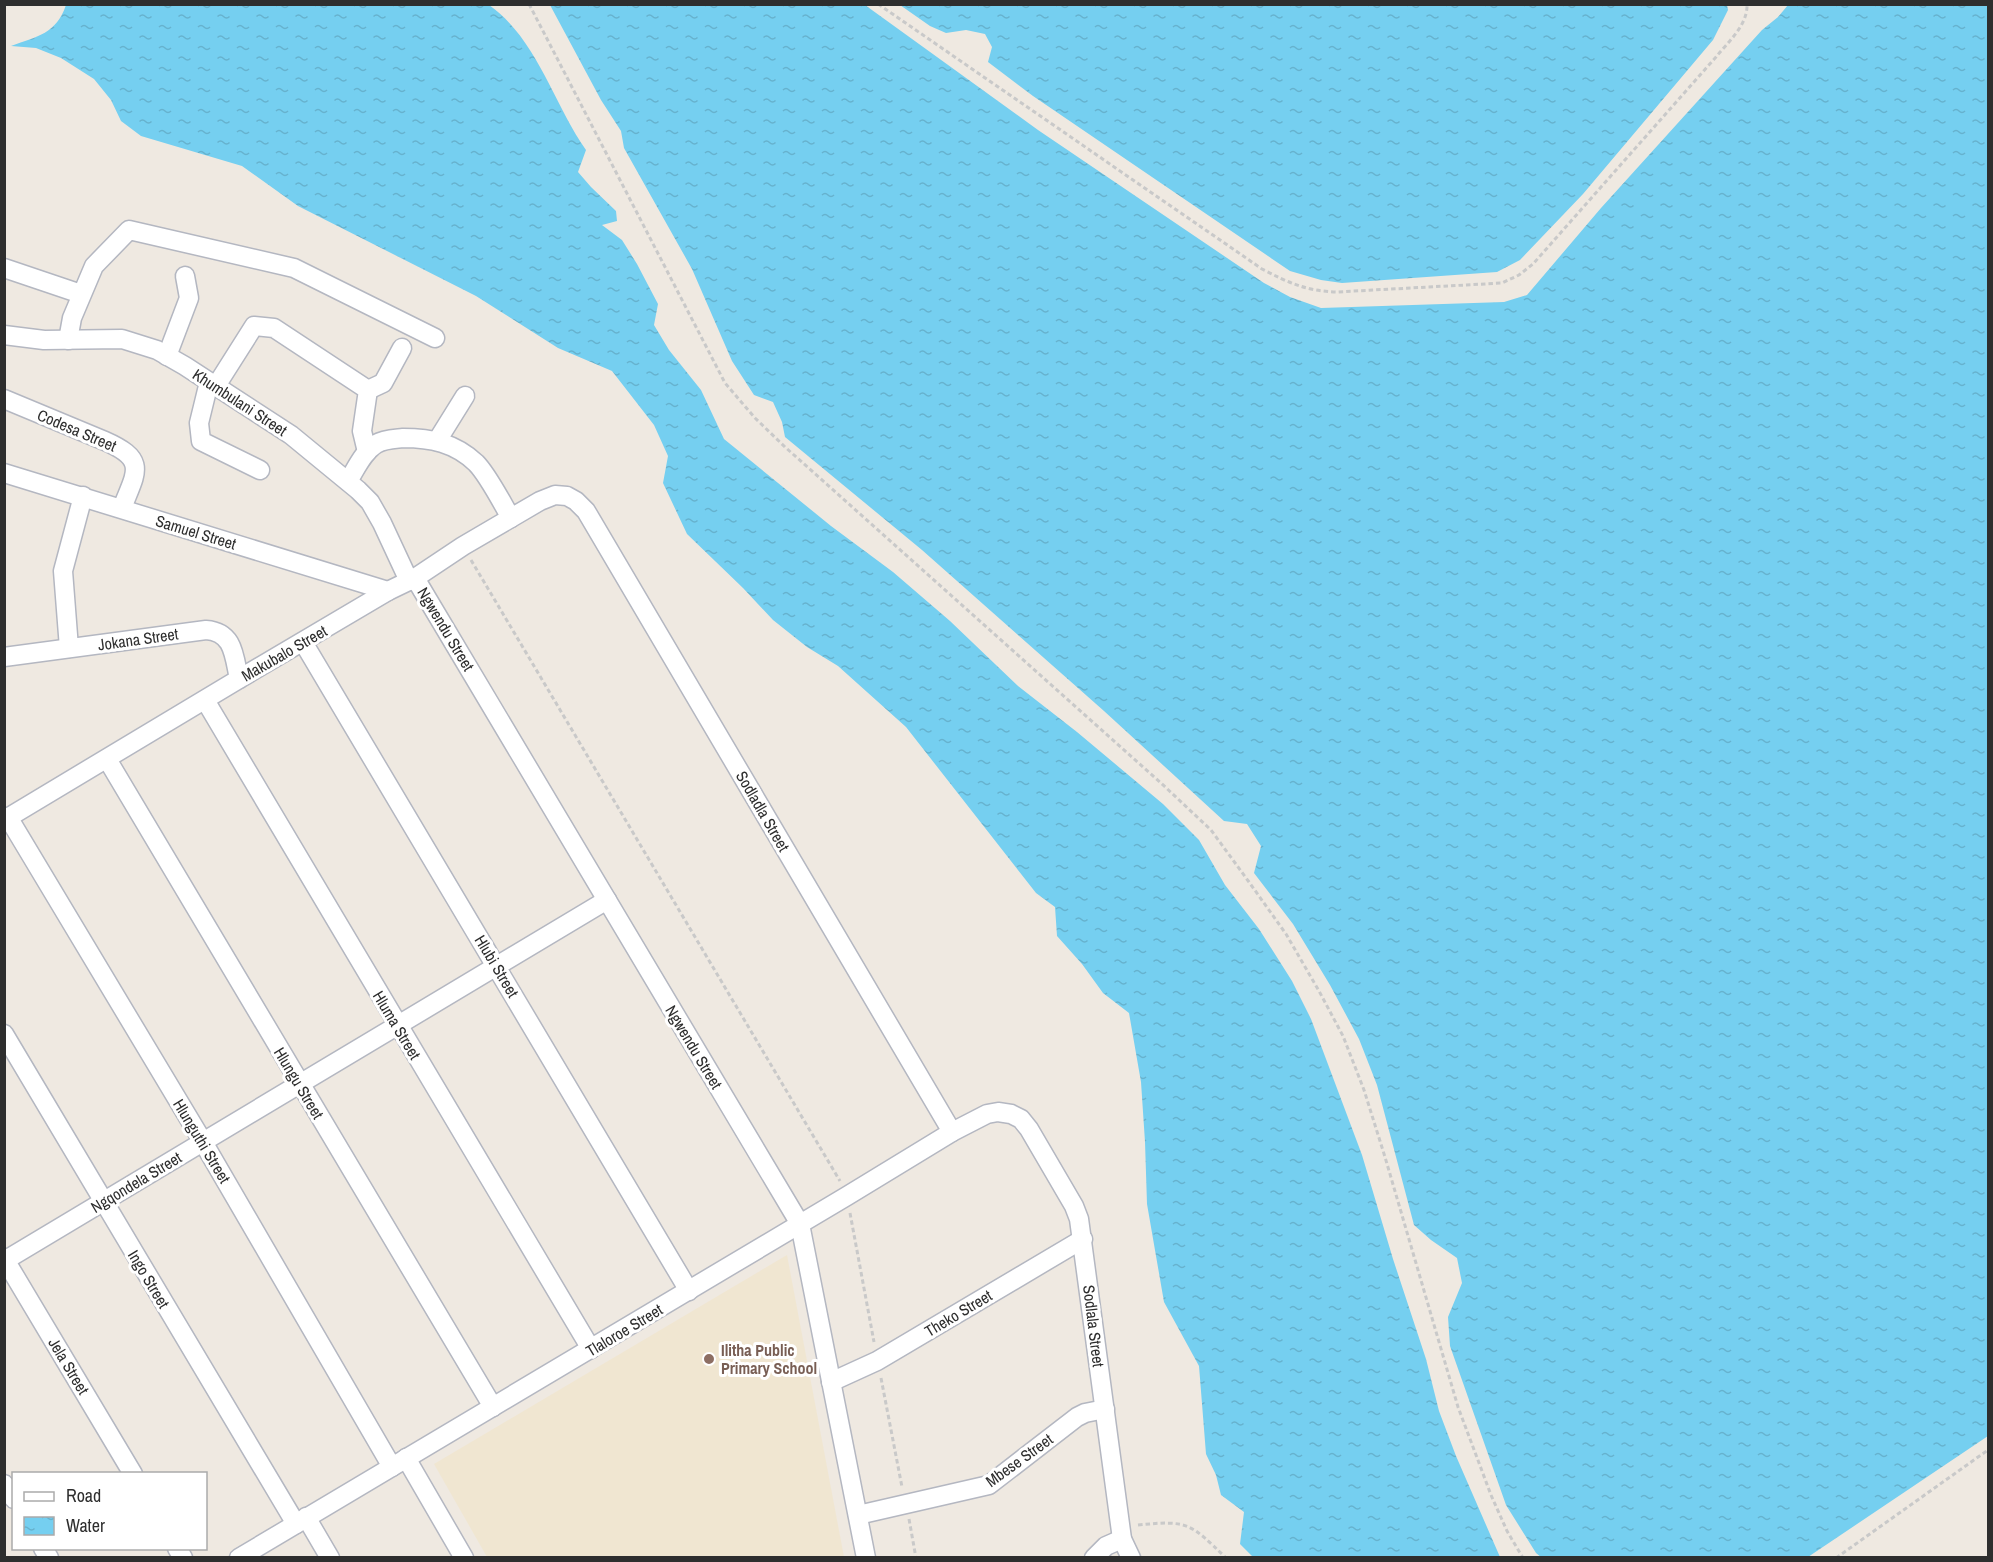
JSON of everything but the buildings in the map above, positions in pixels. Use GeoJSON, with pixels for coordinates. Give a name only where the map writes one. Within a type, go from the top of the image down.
{"type":"FeatureCollection","features":[{"type":"Feature","properties":{"kind":"street"},"geometry":{"type":"LineString","coordinates":[[68,340],[72,318],[94,266],[129,230],[294,268],[435,338]]}},
{"type":"Feature","properties":{"kind":"street"},"geometry":{"type":"LineString","coordinates":[[4,268],[81,294]]}},
{"type":"Feature","properties":{"kind":"street"},"geometry":{"type":"LineString","coordinates":[[167,356],[189,298],[185,276]]}},
{"type":"Feature","properties":{"kind":"street"},"geometry":{"type":"LineString","coordinates":[[260,470],[201,441],[199,423],[212,384],[254,326],[274,328],[368,390]]}},
{"type":"Feature","properties":{"kind":"street","name":"Khumbulani Street"},"geometry":{"type":"LineString","coordinates":[[4,335],[44,340],[122,339],[157,350],[291,435],[348,481],[370,502],[412,579]]}},
{"type":"Feature","properties":{"kind":"street"},"geometry":{"type":"LineString","coordinates":[[368,390],[383,383],[402,348]]}},
{"type":"Feature","properties":{"kind":"street"},"geometry":{"type":"LineString","coordinates":[[367,452],[362,431],[368,390]]}},
{"type":"Feature","properties":{"kind":"street"},"geometry":{"type":"LineString","coordinates":[[437,441],[465,396]]}},
{"type":"Feature","properties":{"kind":"street","name":"Codesa Street"},"geometry":{"type":"LineString","coordinates":[[4,399],[105,441],[128,454],[136,468],[122,508]]}},
{"type":"Feature","properties":{"kind":"street"},"geometry":{"type":"LineString","coordinates":[[348,481],[367,452],[377,443],[393,439],[425,438],[461,451],[478,464],[511,518]]}},
{"type":"Feature","properties":{"kind":"street","name":"Samuel Street"},"geometry":{"type":"LineString","coordinates":[[4,473],[388,591]]}},
{"type":"Feature","properties":{"kind":"street","name":"Makubalo Street"},"geometry":{"type":"LineString","coordinates":[[6,819],[511,518],[555,495],[567,496]]}},
{"type":"Feature","properties":{"kind":"street"},"geometry":{"type":"LineString","coordinates":[[69,648],[63,571],[83,496]]}},
{"type":"Feature","properties":{"kind":"street","name":"Sodladla Street"},"geometry":{"type":"LineString","coordinates":[[567,496],[586,511],[952,1132]]}},
{"type":"Feature","properties":{"kind":"street","name":"Ngwendu Street"},"geometry":{"type":"LineString","coordinates":[[412,579],[800,1224],[866,1557]]}},
{"type":"Feature","properties":{"kind":"street","name":"Jokana Street"},"geometry":{"type":"LineString","coordinates":[[4,657],[206,630],[217,631],[232,648],[239,679]]}},
{"type":"Feature","properties":{"kind":"street","name":"Hlubi Street"},"geometry":{"type":"LineString","coordinates":[[303,642],[689,1291]]}},
{"type":"Feature","properties":{"kind":"street","name":"Hluma Street"},"geometry":{"type":"LineString","coordinates":[[205,700],[591,1349]]}},
{"type":"Feature","properties":{"kind":"street","name":"Hlungu Street"},"geometry":{"type":"LineString","coordinates":[[107,759],[493,1407]]}},
{"type":"Feature","properties":{"kind":"street","name":"Hlunguthi Street"},"geometry":{"type":"LineString","coordinates":[[6,819],[399,1463],[464,1557]]}},
{"type":"Feature","properties":{"kind":"street","name":"Ngqondela Street"},"geometry":{"type":"LineString","coordinates":[[5,1260],[607,900]]}},
{"type":"Feature","properties":{"kind":"street","name":"Ingo Street"},"geometry":{"type":"LineString","coordinates":[[4,1034],[103,1201],[301,1521],[330,1557]]}},
{"type":"Feature","properties":{"kind":"street","name":"Tlaloroe Street"},"geometry":{"type":"LineString","coordinates":[[239,1557],[847,1197],[952,1132],[987,1114],[998,1112],[1011,1114]]}},
{"type":"Feature","properties":{"kind":"street","name":"Sodlala Street"},"geometry":{"type":"LineString","coordinates":[[1011,1114],[1022,1119],[1036,1139],[1074,1206],[1079,1220],[1122,1539],[1131,1557]]}},
{"type":"Feature","properties":{"kind":"street","name":"Theko Street"},"geometry":{"type":"LineString","coordinates":[[831,1382],[877,1361],[1083,1239]]}},
{"type":"Feature","properties":{"kind":"street","name":"Jela Street"},"geometry":{"type":"LineString","coordinates":[[5,1260],[132,1472]]}},
{"type":"Feature","properties":{"kind":"street","name":"Mbese Street"},"geometry":{"type":"LineString","coordinates":[[858,1515],[989,1485],[1077,1417],[1105,1409]]}},
{"type":"Feature","properties":{"kind":"street"},"geometry":{"type":"LineString","coordinates":[[1094,1557],[1106,1546],[1122,1539]]}},
{"type":"Feature","properties":{"kind":"path"},"geometry":{"type":"LineString","coordinates":[[529,4],[725,383],[784,447],[1211,830],[1286,934],[1343,1036],[1364,1090],[1420,1272],[1458,1407],[1491,1495],[1507,1531],[1523,1557]]}},
{"type":"Feature","properties":{"kind":"path"},"geometry":{"type":"LineString","coordinates":[[878,4],[1262,268],[1290,284],[1317,291],[1337,292],[1502,283],[1520,275],[1533,264],[1716,57],[1742,25],[1748,11],[1747,4]]}},
{"type":"Feature","properties":{"kind":"path"},"geometry":{"type":"LineString","coordinates":[[463,546],[842,1185],[847,1197],[916,1557]]}},
{"type":"Feature","properties":{"kind":"path"},"geometry":{"type":"LineString","coordinates":[[1836,1557],[1989,1450]]}},
{"type":"Feature","properties":{"kind":"path"},"geometry":{"type":"LineString","coordinates":[[1122,1539],[1132,1525],[1167,1522],[1184,1524],[1196,1530],[1226,1557]]}},
{"type":"Feature","properties":{"kind":"shaded area","name":"Ilitha Public Primary School"},"geometry":{"type":"Polygon","coordinates":[[[787,1255],[844,1557],[487,1557],[434,1464],[787,1255]]]}},
{"type":"Feature","properties":{"kind":"water"},"geometry":{"type":"Polygon","coordinates":[[[66,5],[489,5],[520,35],[586,150],[578,172],[616,211],[617,221],[602,225],[622,240],[637,264],[658,304],[654,325],[669,350],[701,390],[724,439],[831,526],[893,572],[950,621],[1018,686],[1163,804],[1199,840],[1225,885],[1259,929],[1292,981],[1311,1019],[1362,1155],[1426,1359],[1439,1411],[1500,1557],[1253,1557],[1240,1544],[1244,1512],[1221,1495],[1216,1475],[1206,1454],[1199,1366],[1164,1302],[1147,1204],[1141,1082],[1129,1013],[1103,993],[1082,964],[1057,936],[1055,907],[1036,893],[906,727],[838,666],[807,647],[773,620],[687,534],[663,483],[668,456],[654,425],[612,371],[558,348],[476,296],[298,206],[242,166],[141,136],[121,121],[111,100],[94,79],[61,58],[36,48],[11,46],[45,33],[57,22],[66,5]]]}},
{"type":"Feature","properties":{"kind":"water"},"geometry":{"type":"Polygon","coordinates":[[[550,5],[865,5],[1038,130],[1264,283],[1290,297],[1321,308],[1504,302],[1527,295],[1601,208],[1762,30],[1788,5],[1988,5],[1988,1436],[1808,1557],[1542,1558],[1536,1553],[1506,1505],[1450,1346],[1448,1317],[1462,1283],[1457,1258],[1414,1225],[1377,1085],[1359,1039],[1293,924],[1254,873],[1261,846],[1247,824],[1224,821],[922,550],[785,437],[782,422],[773,402],[754,395],[732,361],[692,269],[624,148],[621,131],[601,100],[550,5]]]}},
{"type":"Feature","properties":{"kind":"water"},"geometry":{"type":"Polygon","coordinates":[[[900,5],[1727,5],[1728,10],[1713,40],[1583,194],[1520,260],[1497,272],[1342,283],[1290,271],[1033,96],[988,62],[992,47],[985,34],[966,30],[946,33],[930,26],[900,5]]]}},
{"type":"Feature","properties":{"kind":"place","name":"Ilitha Public Primary School"},"geometry":{"type":"Point","coordinates":[709,1359]}}]}
